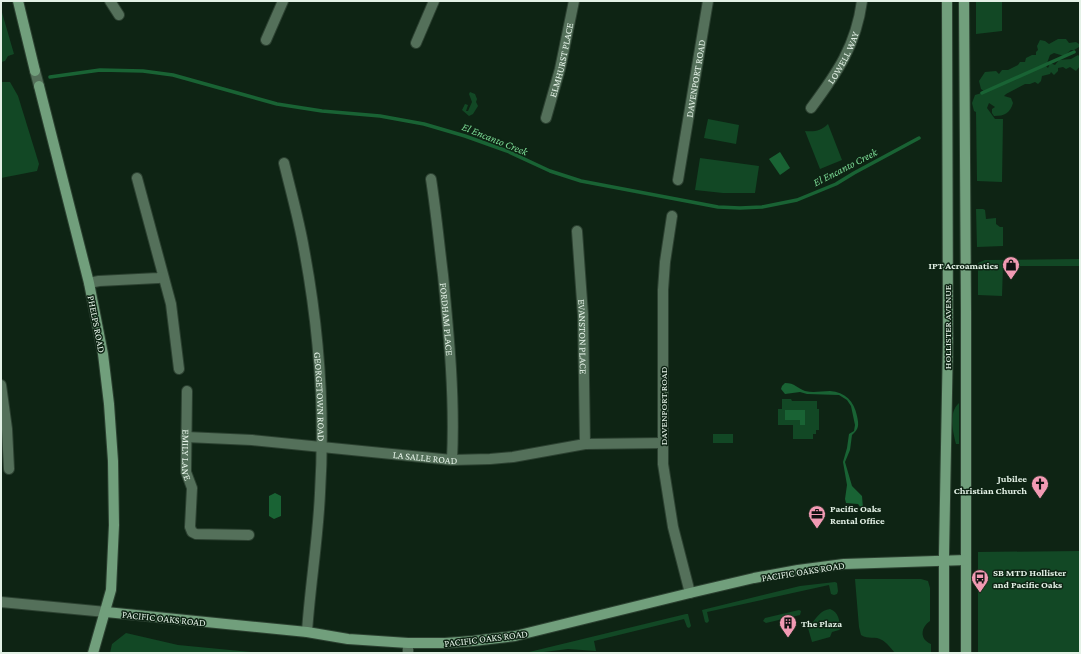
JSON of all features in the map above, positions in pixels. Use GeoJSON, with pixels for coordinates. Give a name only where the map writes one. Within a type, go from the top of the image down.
{"type":"FeatureCollection","features":[{"type":"Feature","properties":{"kind":"street","name":"PHELPS ROAD"},"geometry":{"type":"LineString","coordinates":[[18,1],[90,283],[103,354],[109,404],[113,461],[114,525],[110,593],[94,653]]}},
{"type":"Feature","properties":{"kind":"street"},"geometry":{"type":"LineString","coordinates":[[110,1],[119,15]]}},
{"type":"Feature","properties":{"kind":"street"},"geometry":{"type":"LineString","coordinates":[[266,40],[283,1]]}},
{"type":"Feature","properties":{"kind":"street"},"geometry":{"type":"LineString","coordinates":[[416,43],[434,1]]}},
{"type":"Feature","properties":{"kind":"street","name":"ELMHURST PLACE"},"geometry":{"type":"LineString","coordinates":[[546,118],[560,69],[574,1]]}},
{"type":"Feature","properties":{"kind":"street","name":"DAVENPORT ROAD"},"geometry":{"type":"LineString","coordinates":[[678,180],[708,1]]}},
{"type":"Feature","properties":{"kind":"street","name":"LOWELL WAY"},"geometry":{"type":"LineString","coordinates":[[811,108],[833,79],[847,55],[857,29],[862,1]]}},
{"type":"Feature","properties":{"kind":"street","name":"HOLLISTER AVENUE"},"geometry":{"type":"LineString","coordinates":[[944,653],[944,560],[948,347],[947,1]]}},
{"type":"Feature","properties":{"kind":"street","name":"HOLLISTER AVENUE"},"geometry":{"type":"LineString","coordinates":[[964,1],[966,653]]}},
{"type":"Feature","properties":{"kind":"street","name":"GEORGETOWN ROAD"},"geometry":{"type":"LineString","coordinates":[[284,164],[301,231],[314,308],[320,374],[322,447],[320,495],[318,533],[307,632]]}},
{"type":"Feature","properties":{"kind":"street"},"geometry":{"type":"LineString","coordinates":[[137,178],[171,304],[179,369]]}},
{"type":"Feature","properties":{"kind":"street","name":"FORDHAM PLACE"},"geometry":{"type":"LineString","coordinates":[[431,179],[451,361],[452,460]]}},
{"type":"Feature","properties":{"kind":"street","name":"DAVENPORT ROAD"},"geometry":{"type":"LineString","coordinates":[[672,216],[665,262],[663,290],[664,464],[670,511],[690,593]]}},
{"type":"Feature","properties":{"kind":"street","name":"EVANSTON PLACE"},"geometry":{"type":"LineString","coordinates":[[577,231],[583,315],[585,444]]}},
{"type":"Feature","properties":{"kind":"street"},"geometry":{"type":"LineString","coordinates":[[90,283],[163,277]]}},
{"type":"Feature","properties":{"kind":"street"},"geometry":{"type":"LineString","coordinates":[[1,384],[9,469]]}},
{"type":"Feature","properties":{"kind":"street","name":"EMILY LANE"},"geometry":{"type":"LineString","coordinates":[[187,391],[186,472],[192,488],[190,527],[192,532],[196,534],[249,535]]}},
{"type":"Feature","properties":{"kind":"street","name":"LA SALLE ROAD"},"geometry":{"type":"LineString","coordinates":[[186,437],[229,438],[452,460],[505,458],[585,444],[663,443]]}},
{"type":"Feature","properties":{"kind":"street","name":"PACIFIC OAKS ROAD"},"geometry":{"type":"LineString","coordinates":[[1,602],[307,632],[408,648],[445,643],[473,642],[515,636],[762,577],[836,565],[966,560]]}},
{"type":"Feature","properties":{"kind":"shaded area"},"geometry":{"type":"Polygon","coordinates":[[[976,1],[1002,1],[1002,31],[976,34],[976,1]]]}},
{"type":"Feature","properties":{"kind":"shaded area"},"geometry":{"type":"Polygon","coordinates":[[[1,9],[14,54],[8,56],[5,61],[1,62],[1,9]]]}},
{"type":"Feature","properties":{"kind":"shaded area"},"geometry":{"type":"Polygon","coordinates":[[[1058,39],[1066,39],[1069,43],[1076,42],[1079,44],[1079,47],[1071,50],[1064,56],[1054,53],[1050,55],[1046,66],[1048,68],[1050,63],[1055,65],[1059,60],[1071,59],[1078,55],[1080,57],[1080,66],[1076,71],[1070,67],[1066,69],[1063,67],[1058,68],[1058,71],[1054,75],[1051,72],[1050,74],[1042,76],[1041,81],[1038,84],[1035,82],[1025,84],[1006,94],[1004,96],[1011,98],[1013,103],[1009,112],[1004,115],[994,116],[992,109],[995,107],[989,103],[987,108],[995,119],[1003,119],[1002,182],[977,181],[976,112],[974,111],[972,103],[975,95],[985,92],[981,89],[979,81],[985,72],[996,71],[999,74],[1002,70],[1008,70],[1018,65],[1020,62],[1025,62],[1026,58],[1036,55],[1038,50],[1037,46],[1040,40],[1049,44],[1058,39]]]}},
{"type":"Feature","properties":{"kind":"shaded area"},"geometry":{"type":"Polygon","coordinates":[[[1,82],[10,82],[18,96],[39,164],[37,171],[1,178],[1,82]]]}},
{"type":"Feature","properties":{"kind":"shaded area"},"geometry":{"type":"Polygon","coordinates":[[[470,92],[475,94],[478,106],[473,114],[469,116],[462,110],[465,104],[468,105],[466,111],[468,111],[472,102],[469,94],[470,92]]]}},
{"type":"Feature","properties":{"kind":"shaded area"},"geometry":{"type":"Polygon","coordinates":[[[708,119],[739,125],[736,144],[704,138],[708,119]]]}},
{"type":"Feature","properties":{"kind":"shaded area"},"geometry":{"type":"Polygon","coordinates":[[[828,124],[842,160],[820,169],[805,131],[817,130],[828,124]]]}},
{"type":"Feature","properties":{"kind":"shaded area"},"geometry":{"type":"Polygon","coordinates":[[[780,152],[790,168],[780,175],[769,159],[780,152]]]}},
{"type":"Feature","properties":{"kind":"shaded area"},"geometry":{"type":"Polygon","coordinates":[[[700,158],[759,166],[755,193],[723,193],[695,190],[700,158]]]}},
{"type":"Feature","properties":{"kind":"shaded area"},"geometry":{"type":"Polygon","coordinates":[[[976,209],[985,210],[986,219],[996,218],[996,224],[1003,227],[1003,246],[977,247],[976,209]]]}},
{"type":"Feature","properties":{"kind":"shaded area"},"geometry":{"type":"Polygon","coordinates":[[[1080,259],[1080,266],[1003,266],[1002,296],[978,295],[978,263],[985,260],[1080,259]]]}},
{"type":"Feature","properties":{"kind":"shaded area"},"geometry":{"type":"Polygon","coordinates":[[[785,383],[791,384],[808,392],[830,391],[840,393],[848,398],[854,406],[858,424],[856,431],[852,435],[850,450],[845,462],[852,486],[862,496],[863,508],[861,508],[858,504],[846,503],[845,499],[847,485],[843,462],[849,434],[854,431],[855,425],[851,406],[847,400],[839,395],[807,394],[800,392],[785,394],[781,389],[785,383]]]}},
{"type":"Feature","properties":{"kind":"shaded area"},"geometry":{"type":"Polygon","coordinates":[[[782,399],[791,399],[792,401],[817,401],[817,409],[819,409],[819,430],[816,430],[816,434],[813,434],[813,439],[793,439],[793,425],[778,425],[778,409],[782,409],[782,399]]]}},
{"type":"Feature","properties":{"kind":"shaded area"},"geometry":{"type":"Polygon","coordinates":[[[959,403],[959,444],[956,444],[952,417],[953,412],[959,403]]]}},
{"type":"Feature","properties":{"kind":"shaded area"},"geometry":{"type":"Polygon","coordinates":[[[785,410],[805,410],[805,425],[800,425],[800,420],[785,420],[785,410]]]}},
{"type":"Feature","properties":{"kind":"shaded area"},"geometry":{"type":"Polygon","coordinates":[[[713,434],[733,434],[733,443],[713,443],[713,434]]]}},
{"type":"Feature","properties":{"kind":"shaded area"},"geometry":{"type":"Polygon","coordinates":[[[275,493],[281,496],[281,516],[274,519],[269,516],[269,496],[275,493]]]}},
{"type":"Feature","properties":{"kind":"shaded area"},"geometry":{"type":"Polygon","coordinates":[[[1080,551],[1080,653],[978,653],[978,552],[1080,551]]]}},
{"type":"Feature","properties":{"kind":"shaded area"},"geometry":{"type":"Polygon","coordinates":[[[855,579],[921,579],[928,581],[930,588],[930,621],[923,630],[923,636],[927,642],[931,644],[931,653],[895,653],[882,640],[861,635],[855,579]]]}},
{"type":"Feature","properties":{"kind":"shaded area"},"geometry":{"type":"Polygon","coordinates":[[[837,583],[838,591],[837,594],[834,595],[831,594],[829,585],[707,612],[709,621],[707,623],[705,622],[702,610],[800,586],[837,583]]]}},
{"type":"Feature","properties":{"kind":"shaded area"},"geometry":{"type":"Polygon","coordinates":[[[830,609],[837,614],[841,628],[832,632],[830,637],[812,642],[808,628],[812,627],[812,623],[820,614],[830,609]]]}},
{"type":"Feature","properties":{"kind":"shaded area"},"geometry":{"type":"Polygon","coordinates":[[[799,610],[801,611],[800,615],[766,623],[763,621],[765,618],[799,610]]]}},
{"type":"Feature","properties":{"kind":"shaded area"},"geometry":{"type":"Polygon","coordinates":[[[688,614],[691,626],[689,628],[687,627],[684,619],[594,641],[596,651],[568,649],[525,653],[688,614]]]}},
{"type":"Feature","properties":{"kind":"shaded area"},"geometry":{"type":"Polygon","coordinates":[[[126,633],[178,645],[260,653],[110,653],[112,644],[126,633]]]}},
{"type":"Feature","properties":{"kind":"waterway","name":"El Encanto Creek"},"geometry":{"type":"LineString","coordinates":[[982,93],[1074,52]]}},
{"type":"Feature","properties":{"kind":"waterway","name":"El Encanto Creek"},"geometry":{"type":"LineString","coordinates":[[50,77],[100,70],[143,71],[173,75],[277,104],[322,111],[380,116],[424,124],[465,136],[507,151],[550,171],[581,181],[718,207],[762,207],[797,200],[836,184],[919,138]]}},
{"type":"Feature","properties":{"kind":"place","name":"IPT Acroamatics"},"geometry":{"type":"Point","coordinates":[1011,280]}},
{"type":"Feature","properties":{"kind":"place","name":"Jubilee Christian Church"},"geometry":{"type":"Point","coordinates":[1040,499]}},
{"type":"Feature","properties":{"kind":"place","name":"Pacific Oaks Rental Office"},"geometry":{"type":"Point","coordinates":[817,529]}},
{"type":"Feature","properties":{"kind":"place","name":"SB MTD Hollister and Pacific Oaks"},"geometry":{"type":"Point","coordinates":[980,593]}},
{"type":"Feature","properties":{"kind":"place","name":"The Plaza"},"geometry":{"type":"Point","coordinates":[788,638]}}]}
